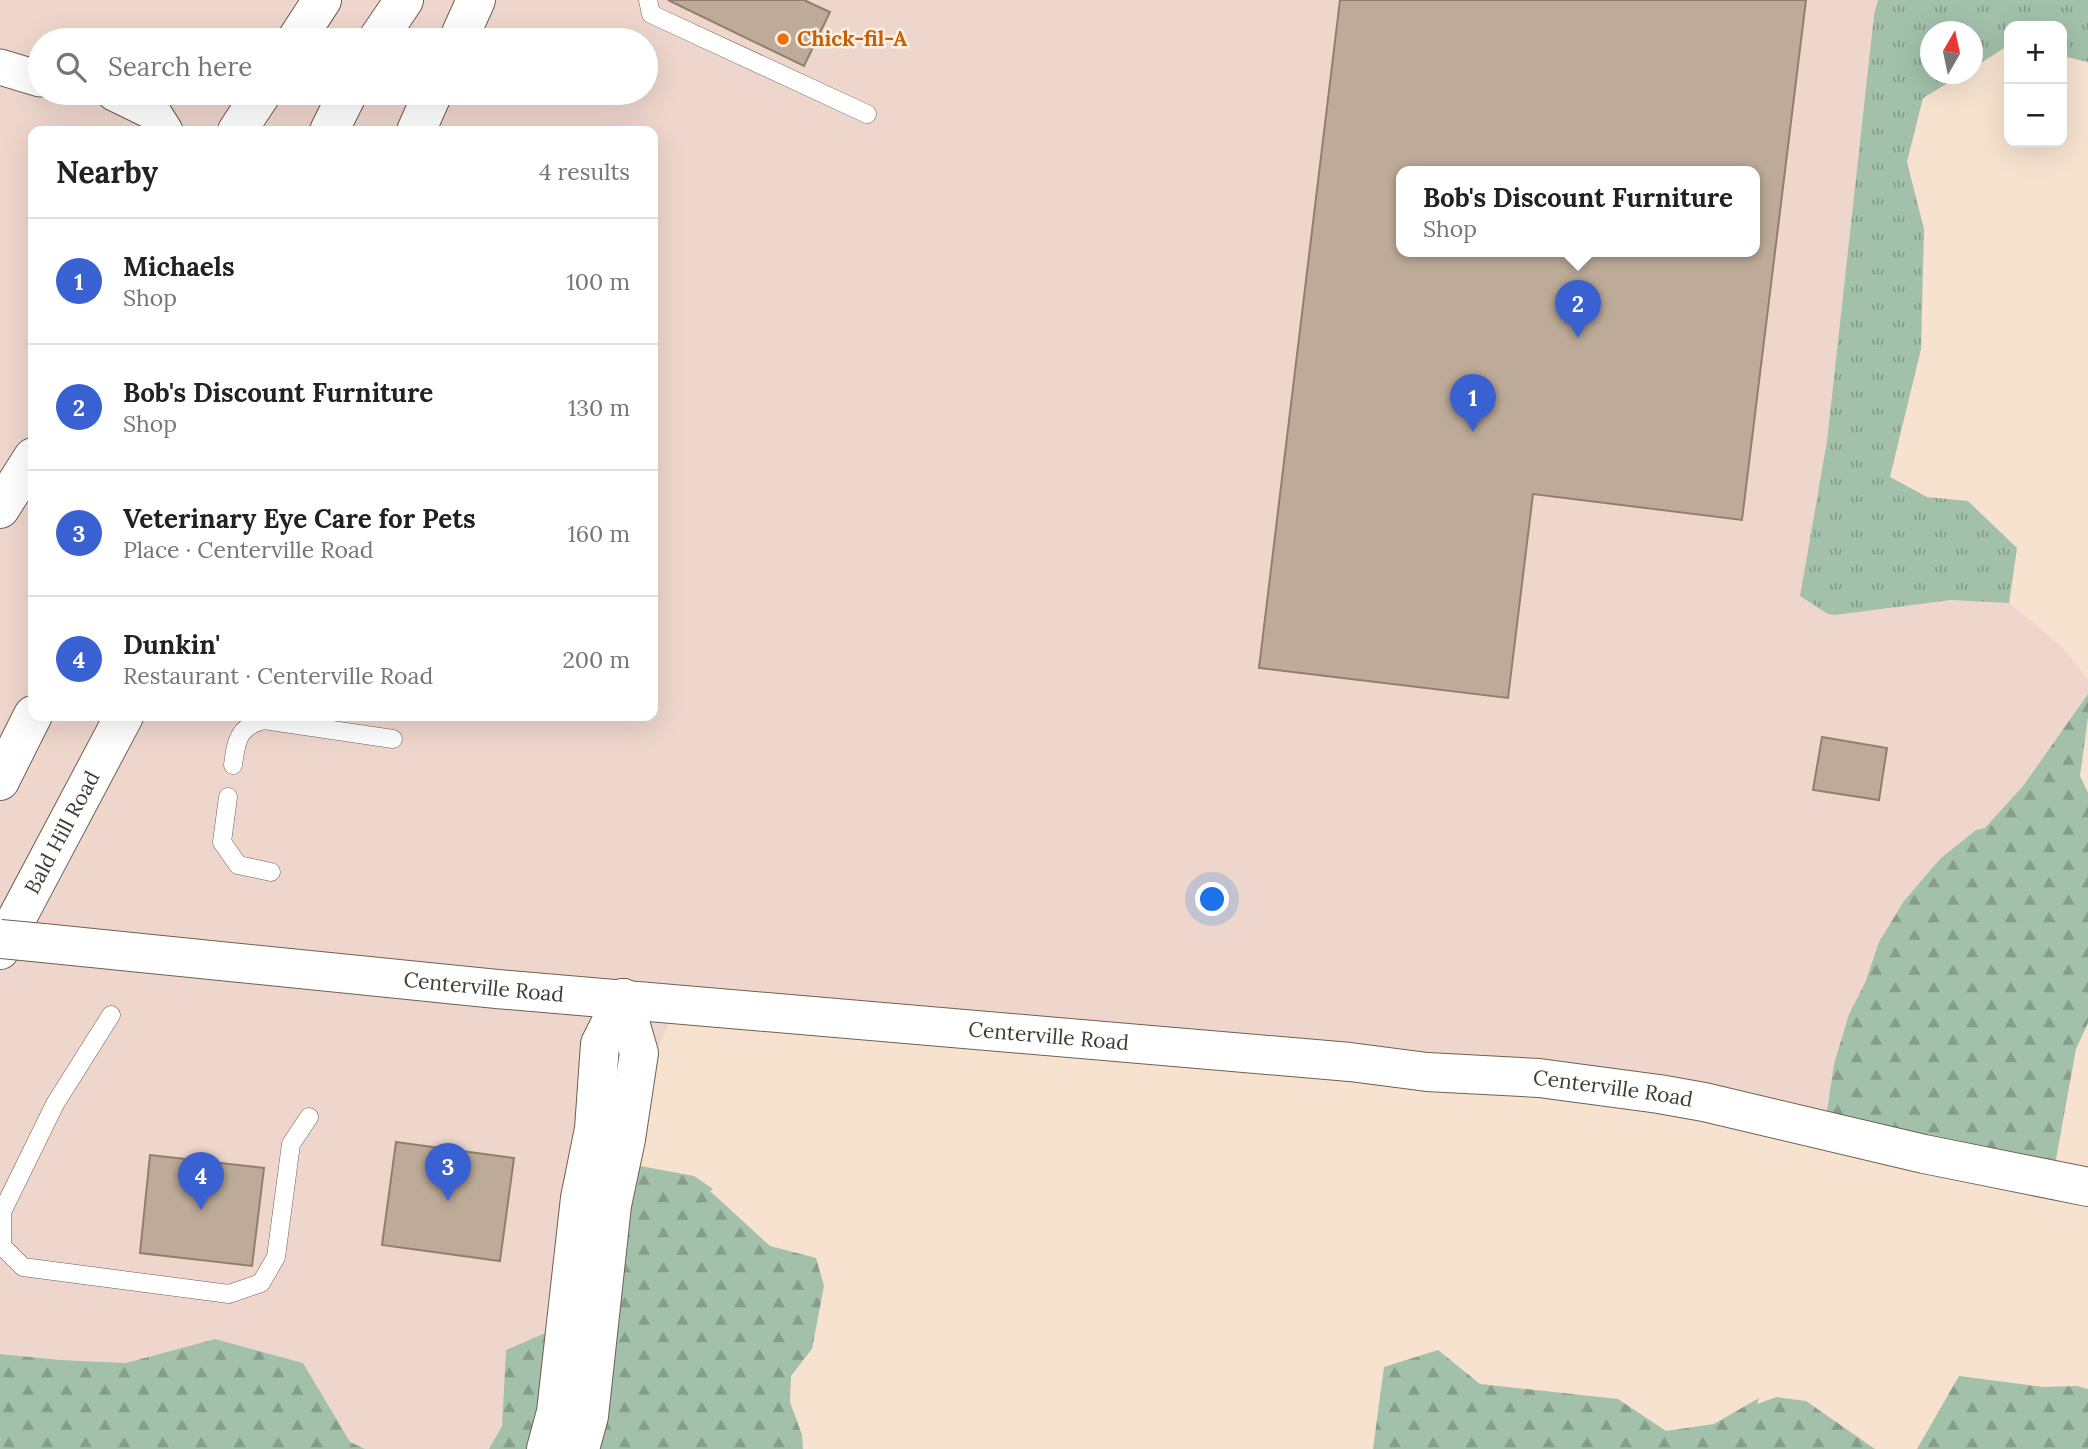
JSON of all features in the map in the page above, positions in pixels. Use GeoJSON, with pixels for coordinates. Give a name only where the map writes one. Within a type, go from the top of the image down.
{"type":"FeatureCollection","features":[{"type":"Feature","properties":{"kind":"main road"},"geometry":{"type":"LineString","coordinates":[[304,28],[322,0]]}},
{"type":"Feature","properties":{"kind":"main road"},"geometry":{"type":"LineString","coordinates":[[385,28],[404,0]]}},
{"type":"Feature","properties":{"kind":"main road"},"geometry":{"type":"LineString","coordinates":[[464,28],[477,0]]}},
{"type":"Feature","properties":{"kind":"main road"},"geometry":{"type":"LineString","coordinates":[[240,126],[254,105]]}},
{"type":"Feature","properties":{"kind":"main road"},"geometry":{"type":"LineString","coordinates":[[331,126],[342,105]]}},
{"type":"Feature","properties":{"kind":"main road"},"geometry":{"type":"LineString","coordinates":[[418,126],[428,105]]}},
{"type":"Feature","properties":{"kind":"main road"},"geometry":{"type":"LineString","coordinates":[[0,509],[28,465]]}},
{"type":"Feature","properties":{"kind":"main road"},"geometry":{"type":"LineString","coordinates":[[0,781],[30,721]]}},
{"type":"Feature","properties":{"kind":"main road","name":"Bald Hill Road"},"geometry":{"type":"LineString","coordinates":[[0,950],[121,721]]}},
{"type":"Feature","properties":{"kind":"main road","name":"Centerville Road"},"geometry":{"type":"LineString","coordinates":[[0,939],[484,988],[1350,1062],[1427,1072],[1539,1078],[1703,1102],[1924,1154],[2088,1187]]}},
{"type":"Feature","properties":{"kind":"main road"},"geometry":{"type":"LineString","coordinates":[[546,1449],[556,1412],[580,1198],[594,1129],[600,1044],[623,998]]}},
{"type":"Feature","properties":{"kind":"main road"},"geometry":{"type":"LineString","coordinates":[[580,1449],[589,1416],[612,1205],[626,1139],[639,1053],[623,998]]}},
{"type":"Feature","properties":{"kind":"street"},"geometry":{"type":"LineString","coordinates":[[287,28],[317,0]]}},
{"type":"Feature","properties":{"kind":"street"},"geometry":{"type":"LineString","coordinates":[[0,66],[28,63]]}},
{"type":"Feature","properties":{"kind":"street"},"geometry":{"type":"LineString","coordinates":[[0,66],[28,75]]}},
{"type":"Feature","properties":{"kind":"street"},"geometry":{"type":"LineString","coordinates":[[139,105],[153,112],[162,126]]}},
{"type":"Feature","properties":{"kind":"lane"},"geometry":{"type":"LineString","coordinates":[[648,0],[651,14],[867,114]]}},
{"type":"Feature","properties":{"kind":"lane"},"geometry":{"type":"LineString","coordinates":[[233,765],[236,741],[243,731],[260,721]]}},
{"type":"Feature","properties":{"kind":"lane"},"geometry":{"type":"LineString","coordinates":[[271,721],[393,738]]}},
{"type":"Feature","properties":{"kind":"lane"},"geometry":{"type":"LineString","coordinates":[[228,797],[222,842],[238,864],[271,872]]}},
{"type":"Feature","properties":{"kind":"lane"},"geometry":{"type":"LineString","coordinates":[[111,1015],[55,1104],[2,1212],[2,1246],[23,1267],[229,1294],[261,1283],[276,1257],[291,1144],[309,1117]]}},
{"type":"Feature","properties":{"kind":"shaded area"},"geometry":{"type":"Polygon","coordinates":[[[0,0],[1878,0],[1874,15],[1827,441],[1800,596],[1835,615],[1951,600],[2007,601],[2062,647],[2088,679],[2088,694],[2023,786],[1985,829],[1904,901],[1879,942],[1865,983],[1849,1014],[1834,1064],[1824,1131],[1636,1092],[670,1022],[637,1090],[589,1421],[506,1350],[502,1426],[489,1449],[365,1449],[350,1442],[303,1363],[215,1339],[126,1363],[0,1354],[0,0]]]}},
{"type":"Feature","properties":{"kind":"green space"},"geometry":{"type":"Polygon","coordinates":[[[1878,0],[2088,0],[2088,62],[2067,57],[2067,21],[2004,21],[2004,48],[1983,62],[1983,21],[1920,21],[1920,84],[1946,84],[1923,98],[1907,162],[1924,229],[1921,349],[1890,477],[1927,497],[1968,501],[2017,548],[2009,603],[1951,600],[1835,615],[1828,614],[1800,596],[1827,441],[1874,15],[1878,0]]]}},
{"type":"Feature","properties":{"kind":"green space"},"geometry":{"type":"Polygon","coordinates":[[[2088,694],[2088,717],[2080,776],[2088,793],[2088,1023],[2076,1049],[2052,1181],[1824,1131],[1834,1064],[1849,1014],[1865,983],[1879,942],[1904,901],[1940,859],[1976,830],[1985,828],[2023,786],[2088,694]]]}},
{"type":"Feature","properties":{"kind":"green space"},"geometry":{"type":"Polygon","coordinates":[[[624,1163],[694,1176],[713,1189],[710,1191],[770,1246],[816,1258],[824,1286],[812,1349],[791,1376],[790,1402],[802,1435],[803,1449],[582,1449],[624,1163]]]}},
{"type":"Feature","properties":{"kind":"green space"},"geometry":{"type":"Polygon","coordinates":[[[566,1324],[548,1449],[489,1449],[502,1426],[506,1350],[566,1324]]]}},
{"type":"Feature","properties":{"kind":"green space"},"geometry":{"type":"Polygon","coordinates":[[[215,1339],[303,1363],[350,1442],[365,1449],[0,1449],[0,1354],[126,1363],[215,1339]]]}},
{"type":"Feature","properties":{"kind":"green space"},"geometry":{"type":"Polygon","coordinates":[[[1438,1350],[1480,1384],[1618,1399],[1666,1431],[1714,1424],[1759,1398],[1757,1404],[1777,1397],[1806,1401],[1875,1449],[1373,1449],[1384,1367],[1438,1350]]]}},
{"type":"Feature","properties":{"kind":"green space"},"geometry":{"type":"Polygon","coordinates":[[[1959,1376],[2043,1387],[2077,1386],[2088,1389],[2088,1449],[1917,1449],[1959,1376]]]}},
{"type":"Feature","properties":{"kind":"building","name":"Chick-fil-A"},"geometry":{"type":"Polygon","coordinates":[[[668,0],[804,0],[830,12],[804,66],[668,0]]]}},
{"type":"Feature","properties":{"kind":"building"},"geometry":{"type":"Polygon","coordinates":[[[1340,0],[1806,0],[1742,520],[1533,494],[1508,698],[1259,668],[1340,0]]]}},
{"type":"Feature","properties":{"kind":"building"},"geometry":{"type":"Polygon","coordinates":[[[1822,737],[1887,748],[1879,800],[1813,790],[1822,737]]]}},
{"type":"Feature","properties":{"kind":"building"},"geometry":{"type":"Polygon","coordinates":[[[396,1142],[514,1158],[500,1261],[382,1245],[396,1142]]]}},
{"type":"Feature","properties":{"kind":"building"},"geometry":{"type":"Polygon","coordinates":[[[150,1155],[264,1168],[252,1266],[140,1253],[150,1155]]]}},
{"type":"Feature","properties":{"kind":"place","name":"Chick-fil-A"},"geometry":{"type":"Point","coordinates":[783,39]}},
{"type":"Feature","properties":{"kind":"place","name":"Bob's Discount Furniture"},"geometry":{"type":"Point","coordinates":[1578,338]}},
{"type":"Feature","properties":{"kind":"place","name":"Michaels"},"geometry":{"type":"Point","coordinates":[1473,432]}},
{"type":"Feature","properties":{"kind":"place","name":"Veterinary Eye Care for Pets"},"geometry":{"type":"Point","coordinates":[448,1201]}},
{"type":"Feature","properties":{"kind":"place","name":"Dunkin'"},"geometry":{"type":"Point","coordinates":[201,1210]}}]}
